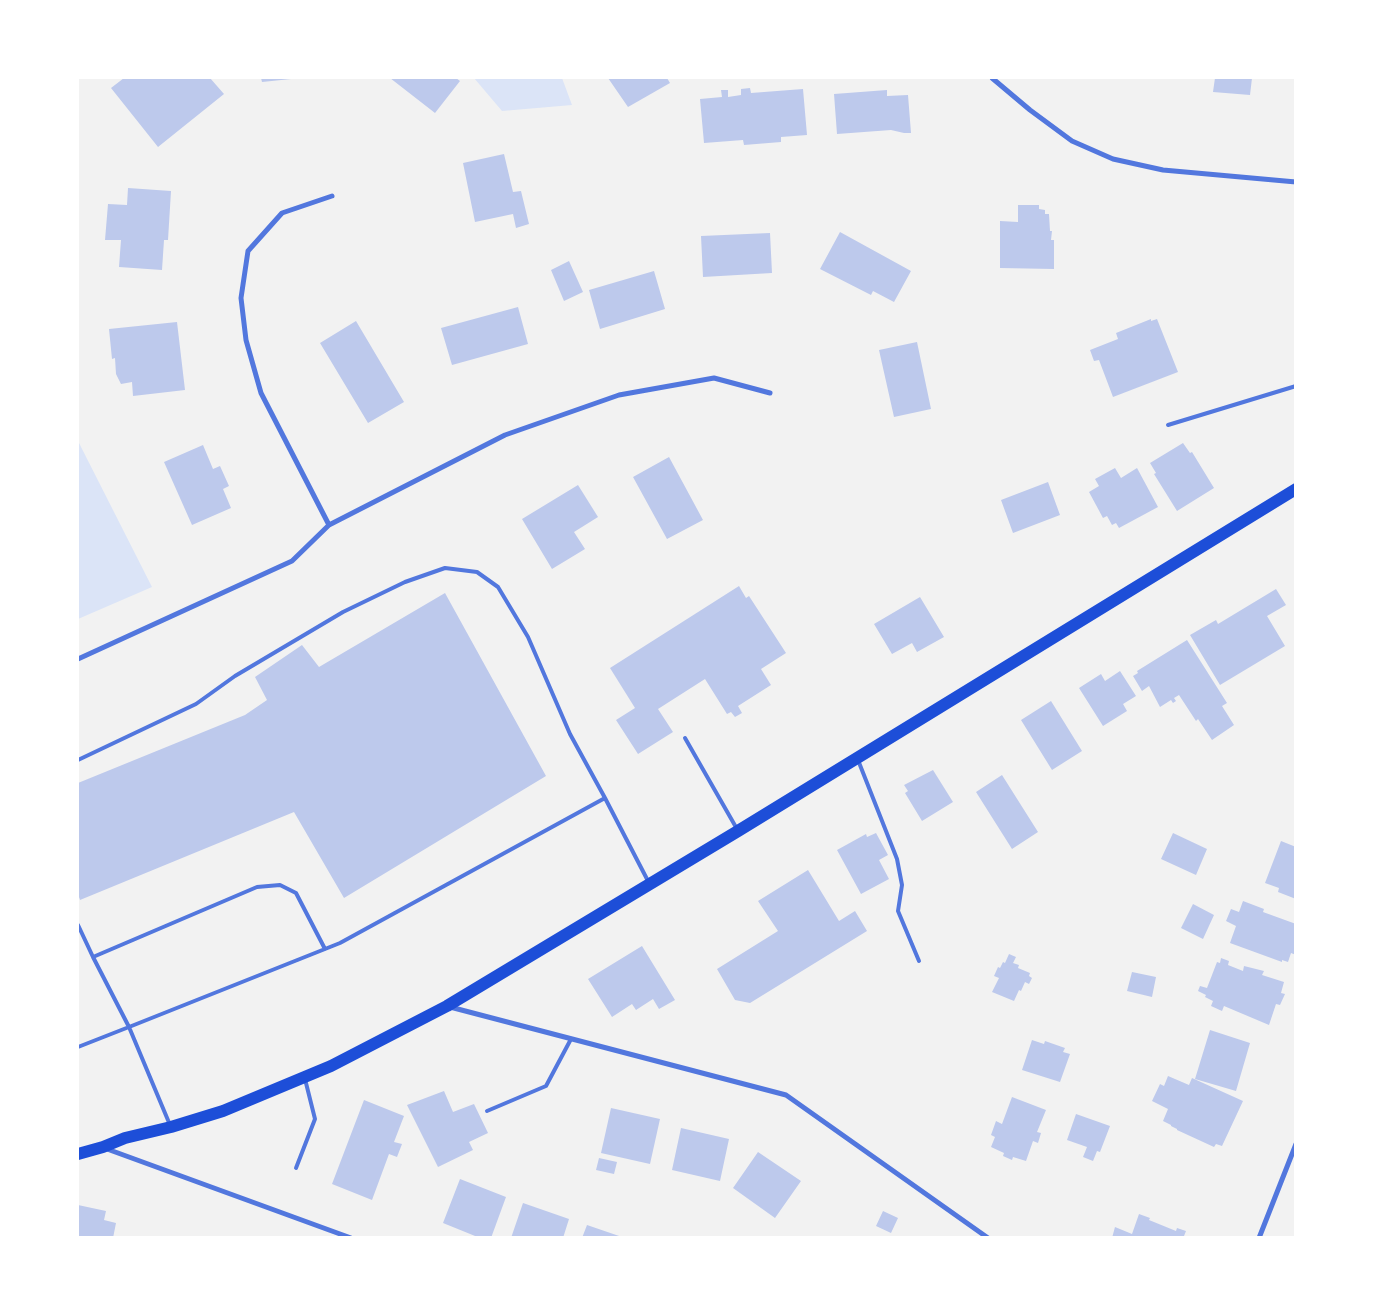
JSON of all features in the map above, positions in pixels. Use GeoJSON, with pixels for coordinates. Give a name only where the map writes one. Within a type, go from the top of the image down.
{"type":"FeatureCollection","features":[{"type":"Feature","properties":{"kind":"main road"},"geometry":{"type":"LineString","coordinates":[[78,1154],[125,1138],[223,1111],[331,1066],[447,1006],[1296,489]]}},
{"type":"Feature","properties":{"kind":"street"},"geometry":{"type":"LineString","coordinates":[[992,78],[1030,110],[1072,141],[1113,159],[1163,170],[1296,182]]}},
{"type":"Feature","properties":{"kind":"street"},"geometry":{"type":"LineString","coordinates":[[329,525],[261,393],[246,340],[241,298],[248,251],[276,219],[282,213],[332,196]]}},
{"type":"Feature","properties":{"kind":"street"},"geometry":{"type":"LineString","coordinates":[[78,660],[292,561],[329,525],[505,435],[619,396],[714,378],[770,393]]}},
{"type":"Feature","properties":{"kind":"street"},"geometry":{"type":"LineString","coordinates":[[447,1006],[786,1095],[988,1238]]}},
{"type":"Feature","properties":{"kind":"street"},"geometry":{"type":"LineString","coordinates":[[1259,1238],[1296,1144]]}},
{"type":"Feature","properties":{"kind":"street"},"geometry":{"type":"LineString","coordinates":[[103,1147],[351,1238]]}},
{"type":"Feature","properties":{"kind":"lane"},"geometry":{"type":"LineString","coordinates":[[1168,425],[1296,386]]}},
{"type":"Feature","properties":{"kind":"lane"},"geometry":{"type":"LineString","coordinates":[[78,760],[196,704],[265,658],[344,612],[405,582],[445,568],[476,572],[498,587],[528,637],[570,734],[648,883]]}},
{"type":"Feature","properties":{"kind":"lane"},"geometry":{"type":"LineString","coordinates":[[685,738],[738,830]]}},
{"type":"Feature","properties":{"kind":"lane"},"geometry":{"type":"LineString","coordinates":[[857,758],[897,859],[902,885],[898,911],[919,960]]}},
{"type":"Feature","properties":{"kind":"lane"},"geometry":{"type":"LineString","coordinates":[[78,1047],[340,943],[605,798]]}},
{"type":"Feature","properties":{"kind":"lane"},"geometry":{"type":"LineString","coordinates":[[92,957],[257,887],[280,885],[296,893],[325,949]]}},
{"type":"Feature","properties":{"kind":"lane"},"geometry":{"type":"LineString","coordinates":[[78,925],[92,957],[129,1027],[170,1127]]}},
{"type":"Feature","properties":{"kind":"lane"},"geometry":{"type":"LineString","coordinates":[[487,1111],[546,1086],[571,1039]]}},
{"type":"Feature","properties":{"kind":"lane"},"geometry":{"type":"LineString","coordinates":[[296,1168],[315,1119],[304,1077]]}},
{"type":"Feature","properties":{"kind":"shaded area"},"geometry":{"type":"Polygon","coordinates":[[[474,78],[562,78],[572,105],[502,111],[474,78]]]}},
{"type":"Feature","properties":{"kind":"shaded area"},"geometry":{"type":"Polygon","coordinates":[[[78,441],[152,587],[78,619],[78,441]]]}},
{"type":"Feature","properties":{"kind":"building"},"geometry":{"type":"Polygon","coordinates":[[[124,78],[210,78],[224,94],[158,147],[111,88],[124,78]]]}},
{"type":"Feature","properties":{"kind":"building"},"geometry":{"type":"Polygon","coordinates":[[[261,78],[291,78],[291,79],[262,82],[261,78]]]}},
{"type":"Feature","properties":{"kind":"building"},"geometry":{"type":"Polygon","coordinates":[[[390,78],[456,78],[460,81],[435,113],[390,78]]]}},
{"type":"Feature","properties":{"kind":"building"},"geometry":{"type":"Polygon","coordinates":[[[608,78],[667,78],[670,83],[628,107],[608,78]]]}},
{"type":"Feature","properties":{"kind":"building"},"geometry":{"type":"Polygon","coordinates":[[[1215,78],[1252,78],[1250,95],[1213,92],[1215,78]]]}},
{"type":"Feature","properties":{"kind":"building"},"geometry":{"type":"Polygon","coordinates":[[[750,88],[751,93],[803,89],[807,135],[781,137],[781,142],[744,145],[743,140],[704,143],[700,99],[722,97],[721,90],[728,90],[728,97],[741,95],[741,89],[750,88]]]}},
{"type":"Feature","properties":{"kind":"building"},"geometry":{"type":"Polygon","coordinates":[[[887,90],[887,96],[908,95],[911,133],[891,130],[837,134],[834,94],[887,90]]]}},
{"type":"Feature","properties":{"kind":"building"},"geometry":{"type":"Polygon","coordinates":[[[504,154],[513,192],[521,191],[529,224],[516,228],[513,214],[475,222],[463,163],[504,154]]]}},
{"type":"Feature","properties":{"kind":"building"},"geometry":{"type":"Polygon","coordinates":[[[128,188],[171,191],[168,240],[164,240],[162,270],[119,267],[121,240],[105,240],[108,204],[127,205],[128,188]]]}},
{"type":"Feature","properties":{"kind":"building"},"geometry":{"type":"Polygon","coordinates":[[[1018,205],[1039,205],[1039,209],[1045,210],[1045,214],[1049,214],[1050,231],[1052,231],[1051,240],[1054,240],[1054,269],[1000,268],[1000,221],[1018,222],[1018,205]]]}},
{"type":"Feature","properties":{"kind":"building"},"geometry":{"type":"Polygon","coordinates":[[[840,232],[911,271],[894,302],[873,291],[871,295],[820,269],[840,232]]]}},
{"type":"Feature","properties":{"kind":"building"},"geometry":{"type":"Polygon","coordinates":[[[770,233],[772,273],[703,277],[701,236],[770,233]]]}},
{"type":"Feature","properties":{"kind":"building"},"geometry":{"type":"Polygon","coordinates":[[[569,261],[583,292],[564,301],[551,270],[569,261]]]}},
{"type":"Feature","properties":{"kind":"building"},"geometry":{"type":"Polygon","coordinates":[[[654,271],[665,309],[600,329],[589,290],[654,271]]]}},
{"type":"Feature","properties":{"kind":"building"},"geometry":{"type":"Polygon","coordinates":[[[518,307],[528,344],[452,365],[441,328],[518,307]]]}},
{"type":"Feature","properties":{"kind":"building"},"geometry":{"type":"Polygon","coordinates":[[[1151,319],[1151,321],[1157,319],[1178,372],[1113,397],[1099,360],[1094,361],[1090,350],[1118,339],[1116,333],[1151,319]]]}},
{"type":"Feature","properties":{"kind":"building"},"geometry":{"type":"Polygon","coordinates":[[[356,321],[404,402],[368,423],[320,343],[356,321]]]}},
{"type":"Feature","properties":{"kind":"building"},"geometry":{"type":"Polygon","coordinates":[[[177,322],[185,390],[133,396],[132,382],[121,384],[116,374],[115,358],[112,359],[109,329],[177,322]]]}},
{"type":"Feature","properties":{"kind":"building"},"geometry":{"type":"Polygon","coordinates":[[[917,342],[931,409],[894,417],[879,350],[917,342]]]}},
{"type":"Feature","properties":{"kind":"building"},"geometry":{"type":"Polygon","coordinates":[[[1183,443],[1190,453],[1192,452],[1214,488],[1177,511],[1154,474],[1156,473],[1150,463],[1183,443]]]}},
{"type":"Feature","properties":{"kind":"building"},"geometry":{"type":"Polygon","coordinates":[[[203,445],[213,469],[220,466],[229,486],[223,489],[231,508],[192,525],[164,462],[203,445]]]}},
{"type":"Feature","properties":{"kind":"building"},"geometry":{"type":"Polygon","coordinates":[[[669,457],[703,520],[667,539],[633,477],[669,457]]]}},
{"type":"Feature","properties":{"kind":"building"},"geometry":{"type":"Polygon","coordinates":[[[1115,468],[1121,478],[1137,468],[1158,507],[1119,528],[1116,523],[1112,525],[1107,516],[1103,518],[1089,492],[1099,486],[1095,479],[1115,468]]]}},
{"type":"Feature","properties":{"kind":"building"},"geometry":{"type":"Polygon","coordinates":[[[1048,482],[1060,515],[1013,533],[1001,500],[1048,482]]]}},
{"type":"Feature","properties":{"kind":"building"},"geometry":{"type":"Polygon","coordinates":[[[578,485],[598,517],[574,532],[585,549],[552,569],[522,519],[578,485]]]}},
{"type":"Feature","properties":{"kind":"building"},"geometry":{"type":"Polygon","coordinates":[[[739,586],[746,598],[749,596],[786,653],[761,669],[771,685],[738,706],[742,713],[735,717],[731,712],[727,714],[705,679],[658,709],[673,732],[638,754],[616,720],[635,708],[610,668],[739,586]]]}},
{"type":"Feature","properties":{"kind":"building"},"geometry":{"type":"Polygon","coordinates":[[[1276,589],[1286,605],[1267,616],[1285,646],[1220,685],[1190,635],[1216,620],[1218,624],[1276,589]]]}},
{"type":"Feature","properties":{"kind":"building"},"geometry":{"type":"Polygon","coordinates":[[[445,593],[546,776],[344,898],[294,812],[80,900],[78,894],[78,783],[245,715],[267,700],[255,677],[302,645],[319,667],[445,593]]]}},
{"type":"Feature","properties":{"kind":"building"},"geometry":{"type":"Polygon","coordinates":[[[920,597],[944,637],[917,652],[912,643],[892,654],[874,624],[920,597]]]}},
{"type":"Feature","properties":{"kind":"building"},"geometry":{"type":"Polygon","coordinates":[[[1187,640],[1227,703],[1222,706],[1234,725],[1212,740],[1198,719],[1196,721],[1179,695],[1174,698],[1176,701],[1173,703],[1171,700],[1160,707],[1149,686],[1142,691],[1133,676],[1138,673],[1137,671],[1187,640]]]}},
{"type":"Feature","properties":{"kind":"building"},"geometry":{"type":"Polygon","coordinates":[[[1120,671],[1136,696],[1123,704],[1127,711],[1103,726],[1079,688],[1101,674],[1105,681],[1120,671]]]}},
{"type":"Feature","properties":{"kind":"building"},"geometry":{"type":"Polygon","coordinates":[[[1051,701],[1082,751],[1052,770],[1021,720],[1051,701]]]}},
{"type":"Feature","properties":{"kind":"building"},"geometry":{"type":"Polygon","coordinates":[[[933,770],[953,802],[922,821],[905,793],[908,791],[904,785],[933,770]]]}},
{"type":"Feature","properties":{"kind":"building"},"geometry":{"type":"Polygon","coordinates":[[[1002,775],[1038,832],[1012,849],[976,792],[1002,775]]]}},
{"type":"Feature","properties":{"kind":"building"},"geometry":{"type":"Polygon","coordinates":[[[876,833],[888,855],[879,860],[889,879],[861,894],[837,850],[866,834],[867,837],[876,833]]]}},
{"type":"Feature","properties":{"kind":"building"},"geometry":{"type":"Polygon","coordinates":[[[1173,833],[1207,849],[1196,875],[1161,859],[1173,833]]]}},
{"type":"Feature","properties":{"kind":"building"},"geometry":{"type":"Polygon","coordinates":[[[1281,841],[1296,847],[1296,899],[1278,892],[1279,888],[1265,883],[1281,841]]]}},
{"type":"Feature","properties":{"kind":"building"},"geometry":{"type":"Polygon","coordinates":[[[808,870],[839,921],[855,911],[867,931],[750,1003],[735,1000],[717,969],[778,931],[758,901],[808,870]]]}},
{"type":"Feature","properties":{"kind":"building"},"geometry":{"type":"Polygon","coordinates":[[[1243,901],[1264,909],[1263,912],[1296,924],[1296,955],[1291,953],[1288,962],[1282,960],[1282,962],[1230,943],[1236,926],[1226,921],[1231,909],[1239,912],[1243,901]]]}},
{"type":"Feature","properties":{"kind":"building"},"geometry":{"type":"Polygon","coordinates":[[[1193,904],[1214,915],[1203,939],[1181,928],[1193,904]]]}},
{"type":"Feature","properties":{"kind":"building"},"geometry":{"type":"Polygon","coordinates":[[[642,946],[675,1000],[659,1009],[653,999],[636,1010],[632,1004],[612,1017],[588,979],[642,946]]]}},
{"type":"Feature","properties":{"kind":"building"},"geometry":{"type":"Polygon","coordinates":[[[1009,954],[1016,957],[1013,963],[1019,965],[1018,968],[1030,973],[1029,976],[1032,978],[1029,984],[1025,982],[1014,1001],[992,992],[999,978],[994,976],[998,967],[1000,968],[1003,962],[1005,963],[1009,954]]]}},
{"type":"Feature","properties":{"kind":"building"},"geometry":{"type":"Polygon","coordinates":[[[1221,958],[1229,961],[1228,965],[1243,971],[1244,966],[1264,971],[1262,975],[1284,982],[1281,993],[1285,994],[1280,1005],[1276,1004],[1269,1025],[1224,1006],[1222,1011],[1211,1006],[1213,1001],[1198,991],[1200,986],[1207,988],[1217,962],[1220,963],[1221,958]]]}},
{"type":"Feature","properties":{"kind":"building"},"geometry":{"type":"Polygon","coordinates":[[[1132,972],[1156,977],[1152,997],[1127,991],[1132,972]]]}},
{"type":"Feature","properties":{"kind":"building"},"geometry":{"type":"Polygon","coordinates":[[[1210,1030],[1250,1043],[1236,1091],[1195,1079],[1210,1030]]]}},
{"type":"Feature","properties":{"kind":"building"},"geometry":{"type":"Polygon","coordinates":[[[1032,1040],[1044,1044],[1045,1041],[1065,1048],[1063,1052],[1070,1054],[1060,1082],[1022,1070],[1032,1040]]]}},
{"type":"Feature","properties":{"kind":"building"},"geometry":{"type":"Polygon","coordinates":[[[1168,1076],[1189,1085],[1192,1078],[1243,1101],[1222,1146],[1216,1144],[1214,1147],[1177,1130],[1163,1121],[1168,1109],[1152,1101],[1160,1084],[1164,1086],[1168,1076]]]}},
{"type":"Feature","properties":{"kind":"building"},"geometry":{"type":"Polygon","coordinates":[[[444,1091],[453,1112],[474,1104],[488,1133],[469,1142],[473,1150],[438,1167],[407,1105],[444,1091]]]}},
{"type":"Feature","properties":{"kind":"building"},"geometry":{"type":"Polygon","coordinates":[[[1012,1097],[1046,1110],[1037,1132],[1041,1133],[1038,1143],[1033,1141],[1026,1161],[1013,1157],[1012,1160],[1003,1156],[1004,1153],[991,1147],[995,1137],[991,1135],[996,1121],[1002,1124],[1012,1097]]]}},
{"type":"Feature","properties":{"kind":"building"},"geometry":{"type":"Polygon","coordinates":[[[364,1100],[404,1116],[394,1142],[402,1144],[397,1157],[389,1154],[372,1200],[332,1184],[364,1100]]]}},
{"type":"Feature","properties":{"kind":"building"},"geometry":{"type":"Polygon","coordinates":[[[611,1108],[660,1119],[650,1164],[601,1153],[611,1108]]]}},
{"type":"Feature","properties":{"kind":"building"},"geometry":{"type":"Polygon","coordinates":[[[1076,1114],[1110,1126],[1100,1152],[1097,1151],[1093,1161],[1083,1157],[1087,1147],[1067,1140],[1076,1114]]]}},
{"type":"Feature","properties":{"kind":"building"},"geometry":{"type":"Polygon","coordinates":[[[681,1128],[729,1139],[720,1181],[672,1170],[681,1128]]]}},
{"type":"Feature","properties":{"kind":"building"},"geometry":{"type":"Polygon","coordinates":[[[758,1152],[801,1181],[775,1218],[733,1188],[758,1152]]]}},
{"type":"Feature","properties":{"kind":"building"},"geometry":{"type":"Polygon","coordinates":[[[599,1158],[617,1162],[614,1174],[596,1170],[599,1158]]]}},
{"type":"Feature","properties":{"kind":"building"},"geometry":{"type":"Polygon","coordinates":[[[460,1179],[506,1197],[491,1238],[480,1238],[443,1223],[460,1179]]]}},
{"type":"Feature","properties":{"kind":"building"},"geometry":{"type":"Polygon","coordinates":[[[523,1203],[569,1219],[563,1238],[511,1238],[523,1203]]]}},
{"type":"Feature","properties":{"kind":"building"},"geometry":{"type":"Polygon","coordinates":[[[78,1205],[106,1211],[104,1220],[116,1223],[113,1238],[78,1238],[78,1205]]]}},
{"type":"Feature","properties":{"kind":"building"},"geometry":{"type":"Polygon","coordinates":[[[883,1211],[898,1218],[891,1233],[876,1226],[883,1211]]]}},
{"type":"Feature","properties":{"kind":"building"},"geometry":{"type":"Polygon","coordinates":[[[1139,1214],[1176,1231],[1177,1228],[1186,1231],[1184,1236],[1187,1238],[1112,1238],[1115,1227],[1132,1234],[1139,1214]]]}},
{"type":"Feature","properties":{"kind":"building"},"geometry":{"type":"Polygon","coordinates":[[[587,1225],[622,1237],[622,1238],[582,1238],[587,1225]]]}}]}
